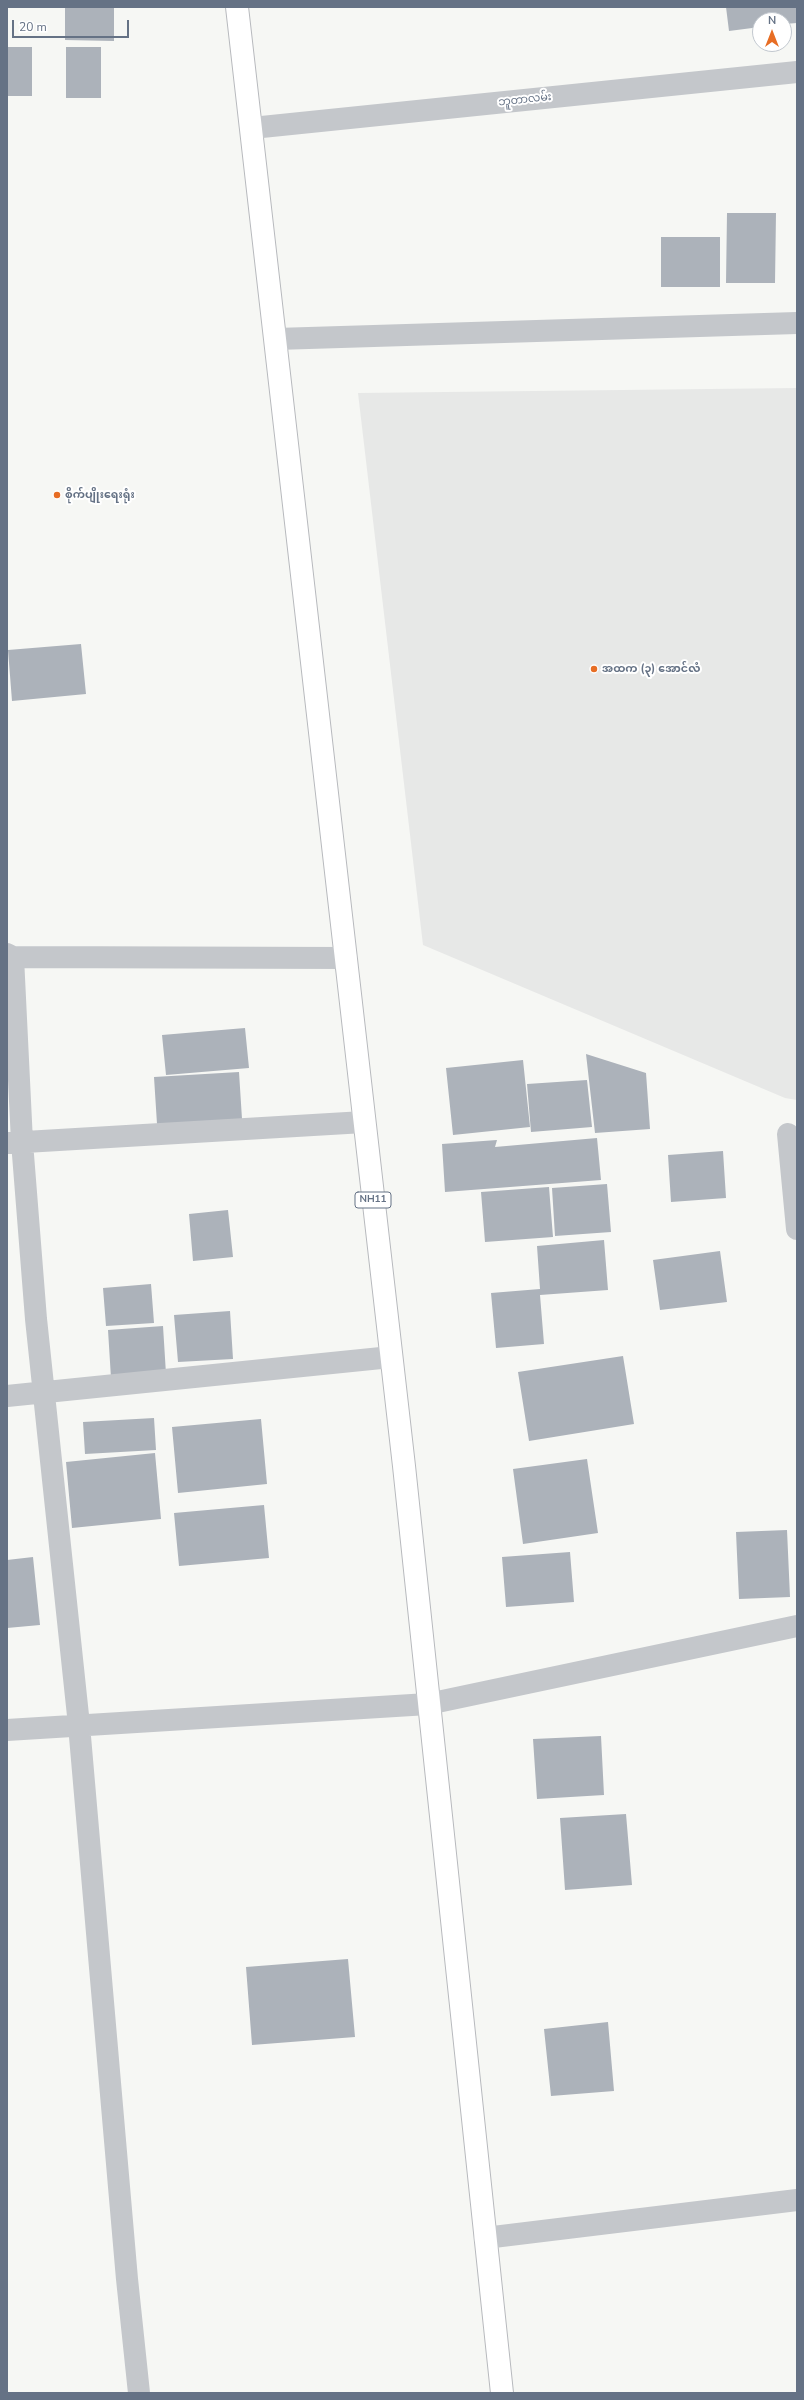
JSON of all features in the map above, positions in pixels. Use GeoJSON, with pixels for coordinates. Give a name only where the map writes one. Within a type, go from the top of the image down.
{"type":"FeatureCollection","features":[{"type":"Feature","properties":{"kind":"highway","name":"NH11"},"geometry":{"type":"LineString","coordinates":[[237,7],[276,338],[391,1357],[502,2393]]}},
{"type":"Feature","properties":{"kind":"street","name":"ဘူတာလမ်း"},"geometry":{"type":"LineString","coordinates":[[252,128],[797,72]]}},
{"type":"Feature","properties":{"kind":"street"},"geometry":{"type":"LineString","coordinates":[[276,338],[797,323]]}},
{"type":"Feature","properties":{"kind":"street"},"geometry":{"type":"LineString","coordinates":[[139,2393],[127,2279],[79,1725],[44,1392],[14,1142],[10,955],[346,958]]}},
{"type":"Feature","properties":{"kind":"street"},"geometry":{"type":"LineString","coordinates":[[14,1142],[364,1122]]}},
{"type":"Feature","properties":{"kind":"street"},"geometry":{"type":"LineString","coordinates":[[788,1134],[797,1229]]}},
{"type":"Feature","properties":{"kind":"street"},"geometry":{"type":"LineString","coordinates":[[7,1396],[391,1357]]}},
{"type":"Feature","properties":{"kind":"street"},"geometry":{"type":"LineString","coordinates":[[7,1730],[428,1704],[797,1626]]}},
{"type":"Feature","properties":{"kind":"street"},"geometry":{"type":"LineString","coordinates":[[485,2238],[797,2200]]}},
{"type":"Feature","properties":{"kind":"shaded area","name":"အထက (၃) အောင်လံ"},"geometry":{"type":"Polygon","coordinates":[[[797,388],[797,1100],[785,1098],[423,945],[358,393],[797,388]]]}},
{"type":"Feature","properties":{"kind":"building"},"geometry":{"type":"Polygon","coordinates":[[[65,7],[114,7],[114,41],[65,40],[65,7]]]}},
{"type":"Feature","properties":{"kind":"building"},"geometry":{"type":"Polygon","coordinates":[[[726,7],[797,7],[797,23],[792,23],[792,12],[752,12],[752,28],[729,31],[726,7]]]}},
{"type":"Feature","properties":{"kind":"building"},"geometry":{"type":"Polygon","coordinates":[[[7,47],[32,47],[32,96],[7,96],[7,47]]]}},
{"type":"Feature","properties":{"kind":"building"},"geometry":{"type":"Polygon","coordinates":[[[66,47],[101,47],[101,98],[66,98],[66,47]]]}},
{"type":"Feature","properties":{"kind":"building"},"geometry":{"type":"Polygon","coordinates":[[[727,213],[776,213],[775,283],[726,283],[727,213]]]}},
{"type":"Feature","properties":{"kind":"building"},"geometry":{"type":"Polygon","coordinates":[[[661,237],[720,237],[720,287],[661,287],[661,237]]]}},
{"type":"Feature","properties":{"kind":"building"},"geometry":{"type":"Polygon","coordinates":[[[81,644],[86,694],[12,701],[8,650],[81,644]]]}},
{"type":"Feature","properties":{"kind":"building"},"geometry":{"type":"Polygon","coordinates":[[[245,1028],[249,1068],[166,1075],[162,1035],[245,1028]]]}},
{"type":"Feature","properties":{"kind":"building"},"geometry":{"type":"Polygon","coordinates":[[[586,1054],[646,1073],[650,1129],[595,1133],[586,1054]]]}},
{"type":"Feature","properties":{"kind":"building"},"geometry":{"type":"Polygon","coordinates":[[[523,1060],[530,1127],[453,1135],[446,1068],[523,1060]]]}},
{"type":"Feature","properties":{"kind":"building"},"geometry":{"type":"Polygon","coordinates":[[[239,1072],[242,1119],[157,1124],[154,1077],[239,1072]]]}},
{"type":"Feature","properties":{"kind":"building"},"geometry":{"type":"Polygon","coordinates":[[[587,1080],[592,1127],[531,1132],[527,1084],[587,1080]]]}},
{"type":"Feature","properties":{"kind":"building"},"geometry":{"type":"Polygon","coordinates":[[[597,1138],[601,1180],[445,1192],[442,1144],[497,1140],[495,1147],[597,1138]]]}},
{"type":"Feature","properties":{"kind":"building"},"geometry":{"type":"Polygon","coordinates":[[[723,1151],[726,1198],[671,1202],[668,1155],[723,1151]]]}},
{"type":"Feature","properties":{"kind":"building"},"geometry":{"type":"Polygon","coordinates":[[[607,1184],[611,1232],[555,1236],[552,1188],[607,1184]]]}},
{"type":"Feature","properties":{"kind":"building"},"geometry":{"type":"Polygon","coordinates":[[[549,1187],[553,1237],[485,1242],[481,1192],[549,1187]]]}},
{"type":"Feature","properties":{"kind":"building"},"geometry":{"type":"Polygon","coordinates":[[[228,1210],[233,1257],[193,1261],[189,1214],[228,1210]]]}},
{"type":"Feature","properties":{"kind":"building"},"geometry":{"type":"Polygon","coordinates":[[[604,1240],[608,1290],[540,1295],[544,1344],[496,1348],[491,1293],[540,1289],[537,1246],[604,1240]]]}},
{"type":"Feature","properties":{"kind":"building"},"geometry":{"type":"Polygon","coordinates":[[[720,1251],[727,1302],[660,1310],[653,1260],[720,1251]]]}},
{"type":"Feature","properties":{"kind":"building"},"geometry":{"type":"Polygon","coordinates":[[[151,1284],[154,1323],[106,1326],[103,1288],[151,1284]]]}},
{"type":"Feature","properties":{"kind":"building"},"geometry":{"type":"Polygon","coordinates":[[[230,1311],[233,1359],[178,1362],[174,1315],[230,1311]]]}},
{"type":"Feature","properties":{"kind":"building"},"geometry":{"type":"Polygon","coordinates":[[[163,1326],[166,1374],[111,1378],[108,1330],[163,1326]]]}},
{"type":"Feature","properties":{"kind":"building"},"geometry":{"type":"Polygon","coordinates":[[[623,1356],[634,1424],[529,1441],[518,1372],[623,1356]]]}},
{"type":"Feature","properties":{"kind":"building"},"geometry":{"type":"Polygon","coordinates":[[[154,1418],[156,1450],[85,1454],[83,1422],[154,1418]]]}},
{"type":"Feature","properties":{"kind":"building"},"geometry":{"type":"Polygon","coordinates":[[[261,1419],[267,1484],[178,1493],[172,1427],[261,1419]]]}},
{"type":"Feature","properties":{"kind":"building"},"geometry":{"type":"Polygon","coordinates":[[[155,1453],[161,1519],[72,1528],[66,1462],[155,1453]]]}},
{"type":"Feature","properties":{"kind":"building"},"geometry":{"type":"Polygon","coordinates":[[[587,1459],[598,1533],[523,1544],[513,1469],[587,1459]]]}},
{"type":"Feature","properties":{"kind":"building"},"geometry":{"type":"Polygon","coordinates":[[[264,1505],[269,1558],[179,1566],[174,1513],[264,1505]]]}},
{"type":"Feature","properties":{"kind":"building"},"geometry":{"type":"Polygon","coordinates":[[[787,1530],[790,1597],[739,1599],[736,1532],[787,1530]]]}},
{"type":"Feature","properties":{"kind":"building"},"geometry":{"type":"Polygon","coordinates":[[[570,1552],[574,1602],[506,1607],[502,1557],[570,1552]]]}},
{"type":"Feature","properties":{"kind":"building"},"geometry":{"type":"Polygon","coordinates":[[[33,1557],[40,1625],[7,1628],[7,1560],[33,1557]]]}},
{"type":"Feature","properties":{"kind":"building"},"geometry":{"type":"Polygon","coordinates":[[[601,1736],[604,1795],[537,1799],[533,1739],[601,1736]]]}},
{"type":"Feature","properties":{"kind":"building"},"geometry":{"type":"Polygon","coordinates":[[[626,1814],[632,1885],[565,1890],[560,1818],[626,1814]]]}},
{"type":"Feature","properties":{"kind":"building"},"geometry":{"type":"Polygon","coordinates":[[[348,1959],[355,2037],[252,2045],[246,1967],[348,1959]]]}},
{"type":"Feature","properties":{"kind":"building"},"geometry":{"type":"Polygon","coordinates":[[[608,2022],[614,2091],[551,2096],[544,2029],[608,2022]]]}},
{"type":"Feature","properties":{"kind":"place","name":"စိုက်ပျိုးရေးရုံး"},"geometry":{"type":"Point","coordinates":[57,495]}},
{"type":"Feature","properties":{"kind":"place","name":"အထက (၃) အောင်လံ"},"geometry":{"type":"Point","coordinates":[594,669]}}]}
